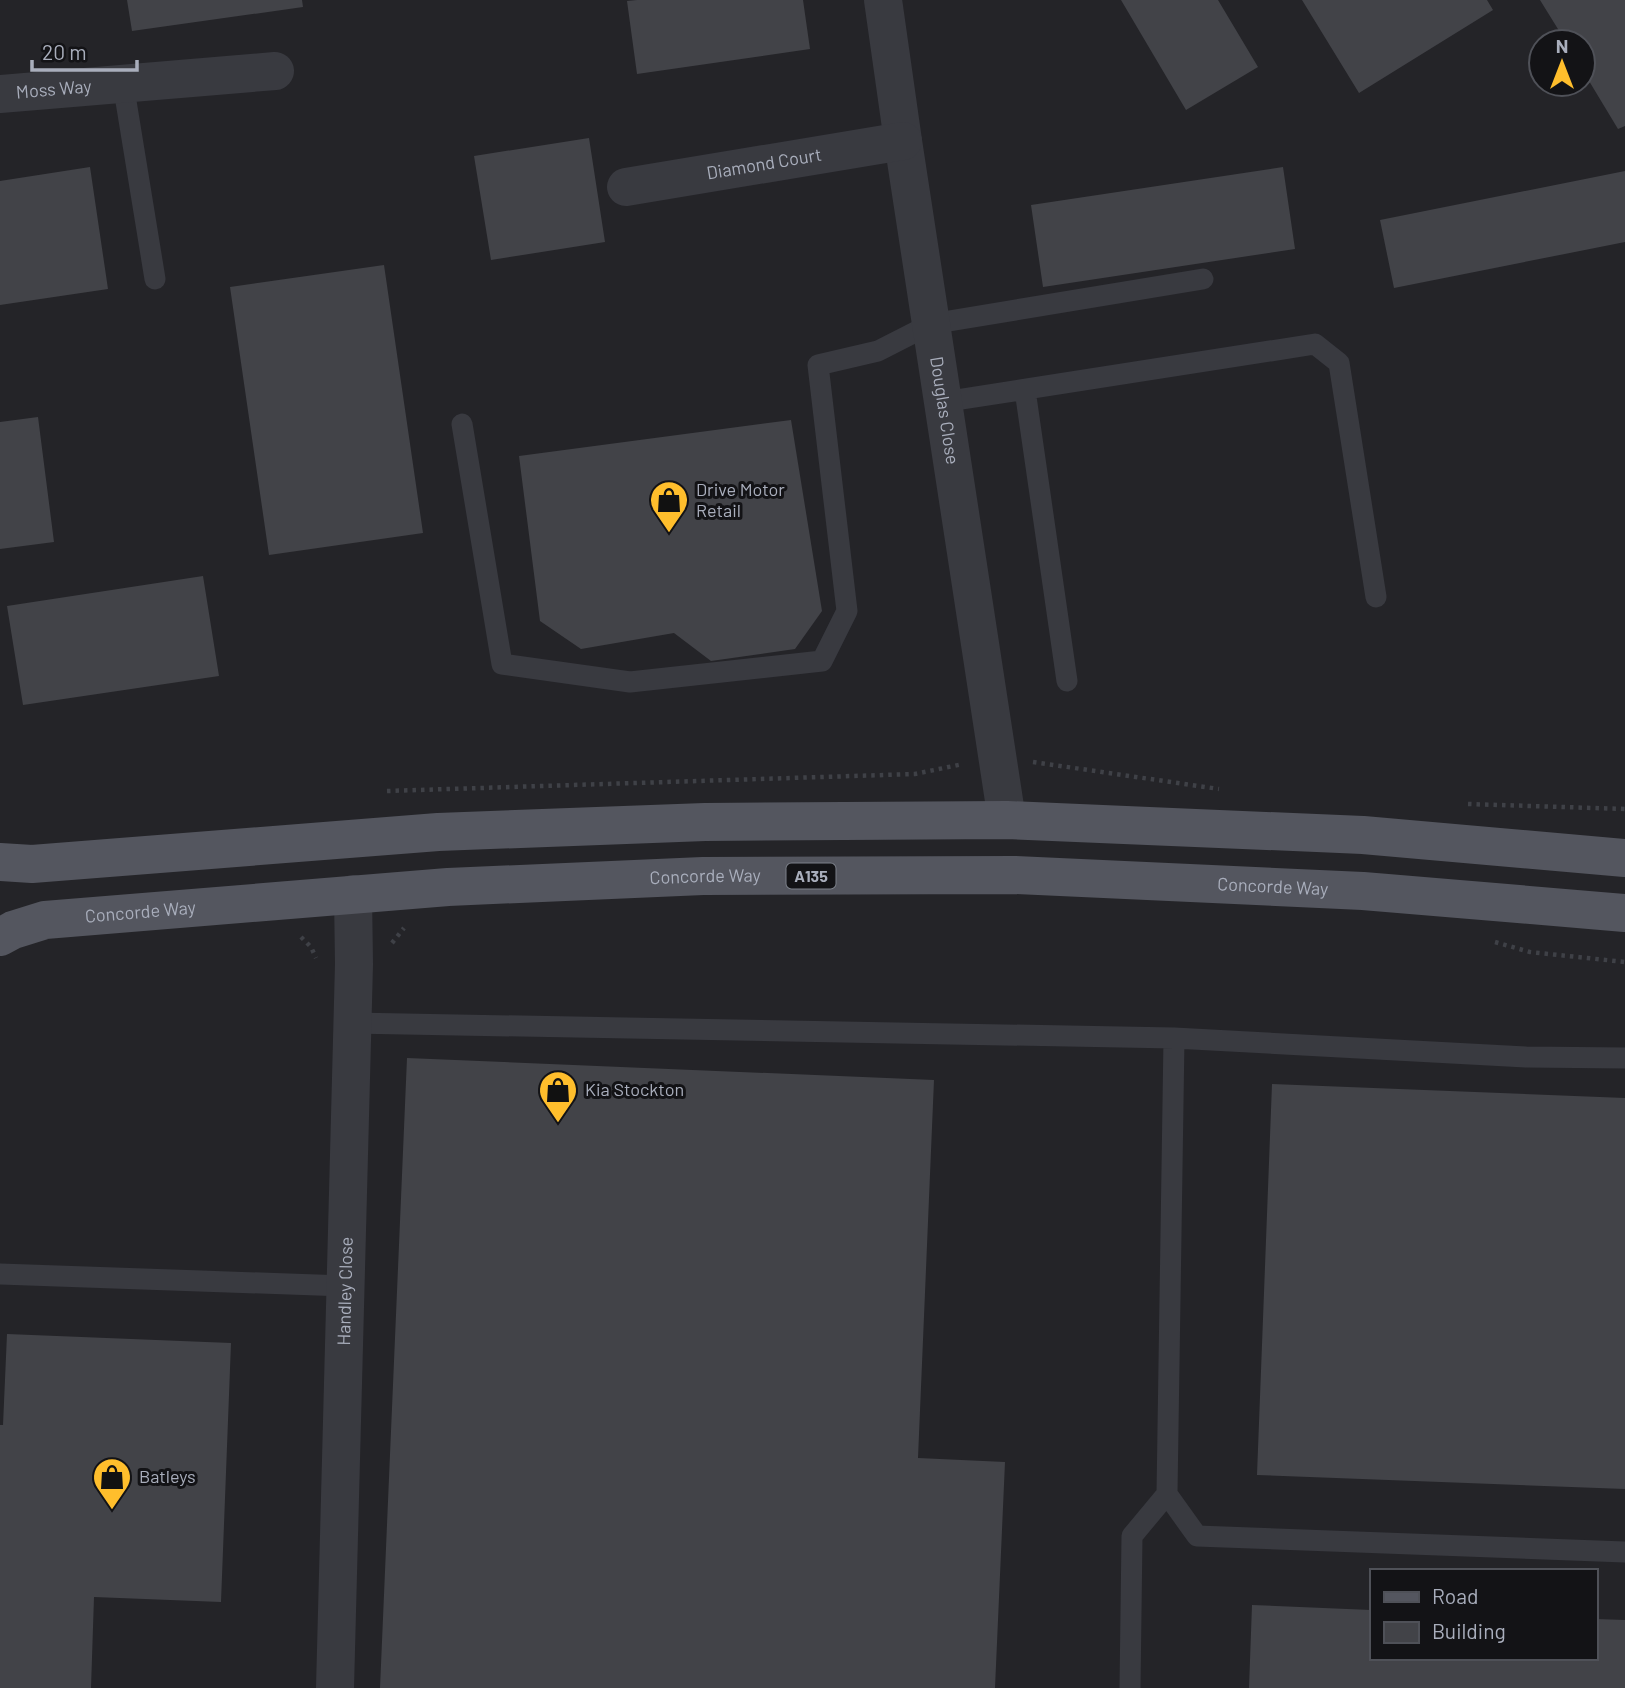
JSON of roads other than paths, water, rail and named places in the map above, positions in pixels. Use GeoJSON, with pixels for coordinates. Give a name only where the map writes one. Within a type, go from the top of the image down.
{"type":"FeatureCollection","features":[{"type":"Feature","properties":{"kind":"main road"},"geometry":{"type":"LineString","coordinates":[[0,862],[32,864],[438,832],[705,822],[1007,820],[1363,835],[1625,858]]}},
{"type":"Feature","properties":{"kind":"main road","name":"Concorde Way"},"geometry":{"type":"LineString","coordinates":[[0,937],[45,920],[448,887],[703,876],[1015,875],[1363,891],[1625,913]]}},
{"type":"Feature","properties":{"kind":"street","name":"Douglas Close"},"geometry":{"type":"LineString","coordinates":[[883,0],[1007,820]]}},
{"type":"Feature","properties":{"kind":"street","name":"Moss Way"},"geometry":{"type":"LineString","coordinates":[[0,94],[275,71]]}},
{"type":"Feature","properties":{"kind":"street","name":"Diamond Court"},"geometry":{"type":"LineString","coordinates":[[626,187],[903,141]]}},
{"type":"Feature","properties":{"kind":"street","name":"Handley Close"},"geometry":{"type":"LineString","coordinates":[[335,1688],[354,964],[353,894]]}},
{"type":"Feature","properties":{"kind":"lane"},"geometry":{"type":"LineString","coordinates":[[123,83],[155,279]]}},
{"type":"Feature","properties":{"kind":"lane"},"geometry":{"type":"LineString","coordinates":[[462,424],[502,664],[630,682],[822,662],[847,611],[818,365],[878,351],[931,324],[1203,279]]}},
{"type":"Feature","properties":{"kind":"lane"},"geometry":{"type":"LineString","coordinates":[[943,402],[1315,344],[1339,363],[1376,597]]}},
{"type":"Feature","properties":{"kind":"lane"},"geometry":{"type":"LineString","coordinates":[[1025,390],[1067,681]]}},
{"type":"Feature","properties":{"kind":"lane"},"geometry":{"type":"LineString","coordinates":[[352,1023],[1174,1038],[1526,1056],[1625,1058]]}},
{"type":"Feature","properties":{"kind":"lane"},"geometry":{"type":"LineString","coordinates":[[1174,1038],[1167,1494],[1197,1536],[1625,1552]]}},
{"type":"Feature","properties":{"kind":"lane"},"geometry":{"type":"LineString","coordinates":[[0,1274],[345,1286]]}},
{"type":"Feature","properties":{"kind":"lane"},"geometry":{"type":"LineString","coordinates":[[1130,1688],[1132,1536],[1167,1494]]}},
{"type":"Feature","properties":{"kind":"place","name":"Drive Motor Retail"},"geometry":{"type":"Point","coordinates":[669,534]}},
{"type":"Feature","properties":{"kind":"place","name":"Kia Stockton"},"geometry":{"type":"Point","coordinates":[558,1124]}},
{"type":"Feature","properties":{"kind":"place","name":"Batleys"},"geometry":{"type":"Point","coordinates":[112,1511]}}]}
